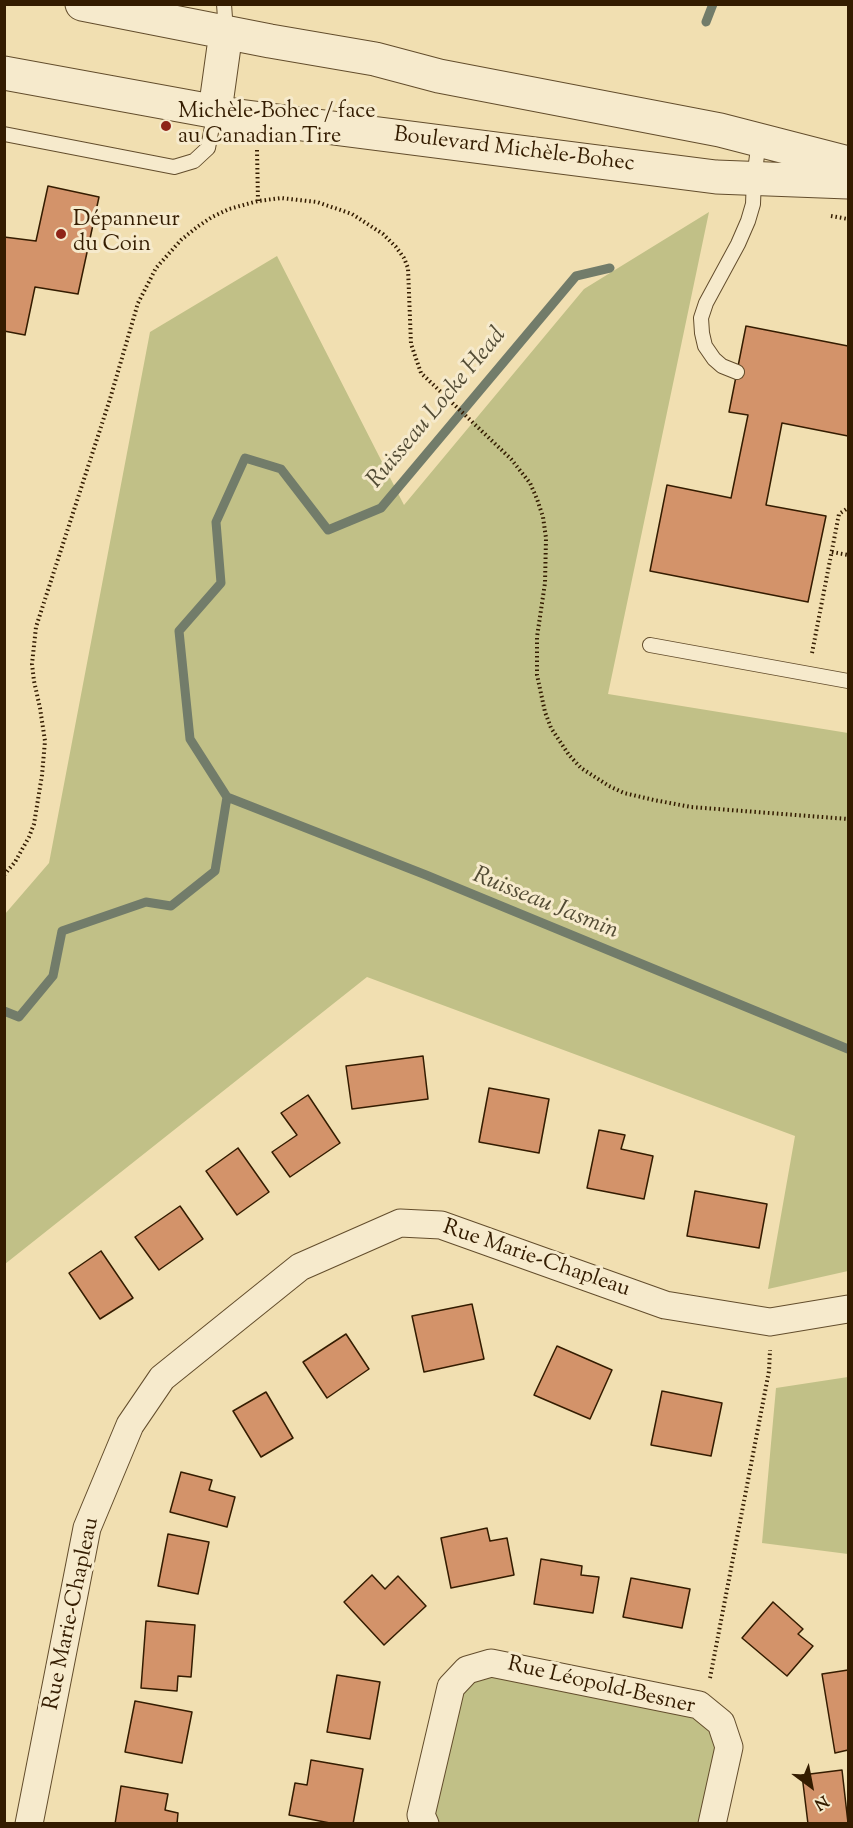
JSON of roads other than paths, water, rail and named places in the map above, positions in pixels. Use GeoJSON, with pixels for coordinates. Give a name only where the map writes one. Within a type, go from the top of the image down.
{"type":"FeatureCollection","features":[{"type":"Feature","properties":{"kind":"street"},"geometry":{"type":"LineString","coordinates":[[82,4],[225,18],[439,76],[720,130],[849,163]]}},
{"type":"Feature","properties":{"kind":"street"},"geometry":{"type":"LineString","coordinates":[[215,111],[225,18]]}},
{"type":"Feature","properties":{"kind":"street","name":"Boulevard Michèle-Bohec"},"geometry":{"type":"LineString","coordinates":[[4,73],[239,116],[716,177],[849,182]]}},
{"type":"Feature","properties":{"kind":"street","name":"Rue Marie-Chapleau"},"geometry":{"type":"LineString","coordinates":[[29,1824],[87,1528],[130,1425],[162,1378],[300,1267],[400,1223],[441,1226],[665,1305],[770,1322],[849,1309]]}},
{"type":"Feature","properties":{"kind":"street","name":"Rue Léopold-Besner"},"geometry":{"type":"LineString","coordinates":[[425,1824],[421,1815],[451,1687],[467,1670],[491,1663],[699,1705],[721,1723],[729,1747],[712,1824]]}},
{"type":"Feature","properties":{"kind":"lane"},"geometry":{"type":"LineString","coordinates":[[4,134],[174,167],[195,160],[208,148],[215,111]]}},
{"type":"Feature","properties":{"kind":"lane"},"geometry":{"type":"LineString","coordinates":[[737,372],[722,366],[705,346],[701,318],[706,303],[748,221],[753,204],[759,141]]}},
{"type":"Feature","properties":{"kind":"lane"},"geometry":{"type":"LineString","coordinates":[[650,645],[849,681]]}},
{"type":"Feature","properties":{"kind":"waterway","name":"Ruisseau Locke Head"},"geometry":{"type":"LineString","coordinates":[[706,22],[713,4]]}},
{"type":"Feature","properties":{"kind":"waterway","name":"Ruisseau Locke Head"},"geometry":{"type":"LineString","coordinates":[[4,1011],[19,1017],[53,976],[62,931],[146,902],[171,906],[215,871],[227,797],[190,739],[179,631],[221,583],[216,522],[245,458],[281,469],[328,530],[381,508],[576,276],[610,268]]}},
{"type":"Feature","properties":{"kind":"waterway","name":"Ruisseau Jasmin"},"geometry":{"type":"LineString","coordinates":[[227,797],[426,875],[848,1049]]}},
{"type":"Feature","properties":{"kind":"place","name":"Michèle-Bohec / face au Canadian Tire"},"geometry":{"type":"Point","coordinates":[166,126]}},
{"type":"Feature","properties":{"kind":"place","name":"Dépanneur du Coin"},"geometry":{"type":"Point","coordinates":[61,234]}}]}
